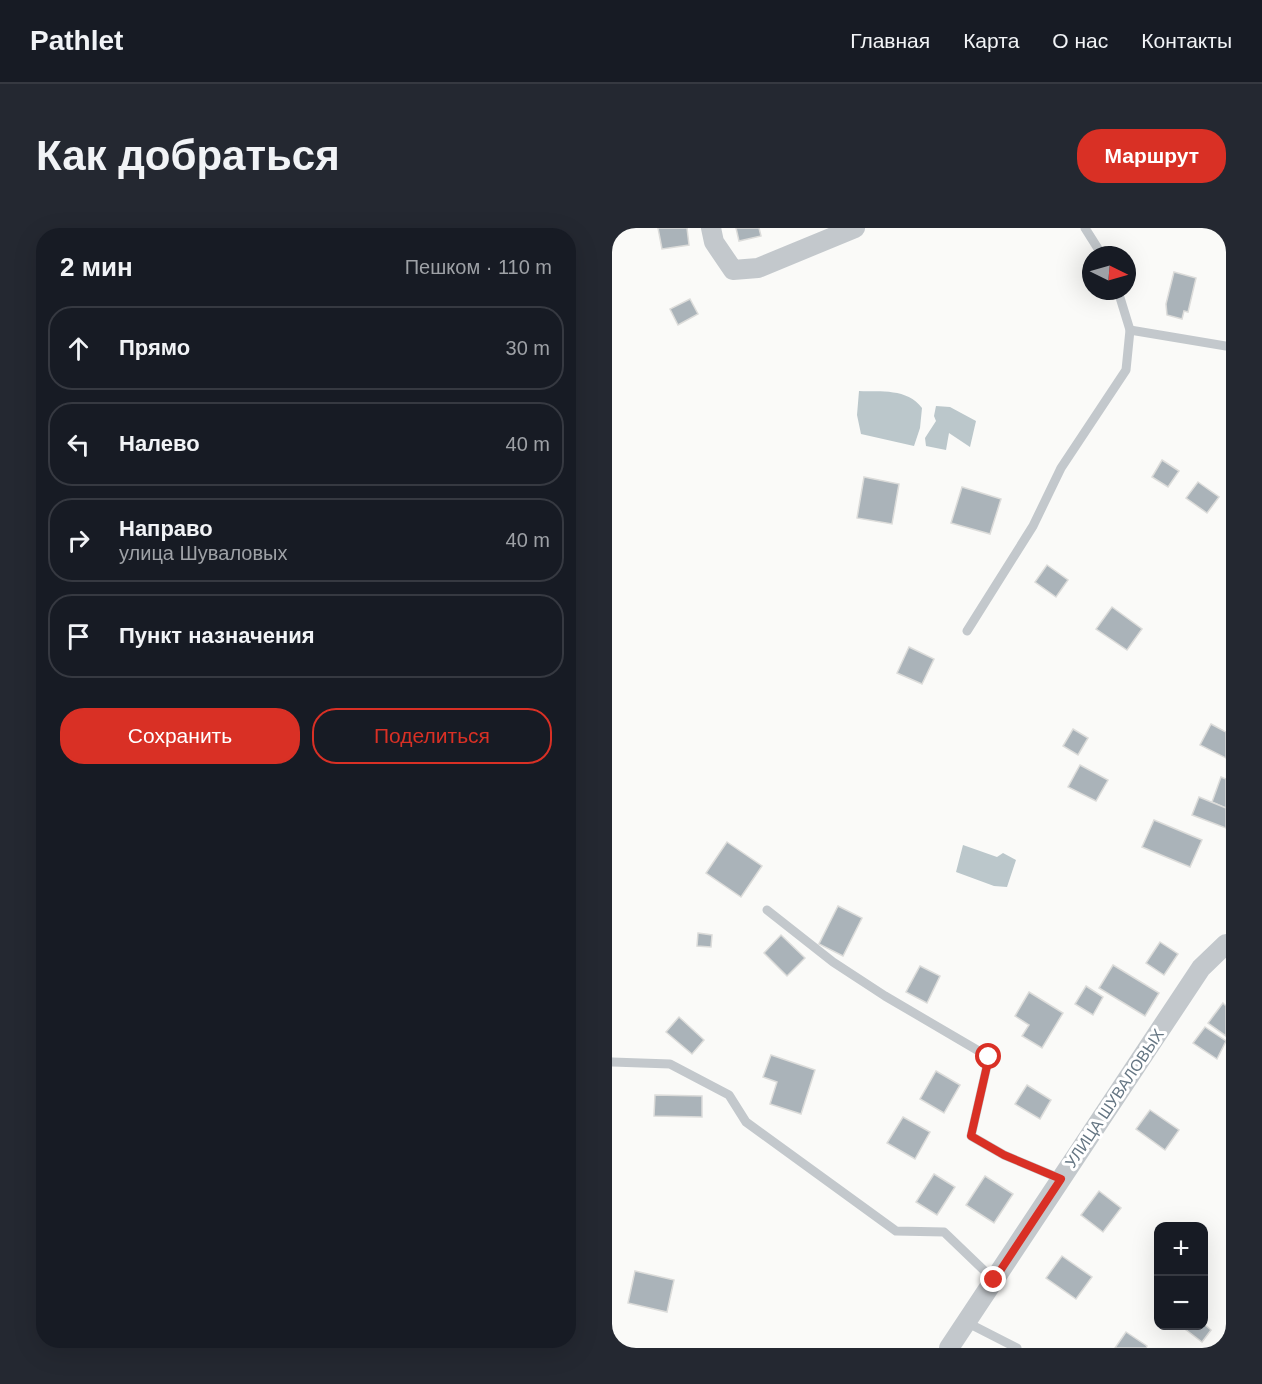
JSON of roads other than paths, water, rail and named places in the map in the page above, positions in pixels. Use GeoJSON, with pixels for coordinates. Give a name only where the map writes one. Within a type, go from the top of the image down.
{"type":"FeatureCollection","features":[{"type":"Feature","properties":{"kind":"street"},"geometry":{"type":"LineString","coordinates":[[711,228],[714,242],[733,270],[758,268],[855,228]]}},
{"type":"Feature","properties":{"kind":"street","name":"УЛИЦА ШУВАЛОВЫХ"},"geometry":{"type":"LineString","coordinates":[[949,1348],[1201,968],[1226,944]]}},
{"type":"Feature","properties":{"kind":"lane"},"geometry":{"type":"LineString","coordinates":[[1085,228],[1096,246]]}},
{"type":"Feature","properties":{"kind":"lane"},"geometry":{"type":"LineString","coordinates":[[967,631],[1033,526],[1061,468],[1126,370],[1130,330],[1121,300]]}},
{"type":"Feature","properties":{"kind":"lane"},"geometry":{"type":"LineString","coordinates":[[1130,330],[1226,346]]}},
{"type":"Feature","properties":{"kind":"lane"},"geometry":{"type":"LineString","coordinates":[[767,910],[833,962],[885,996],[989,1057],[971,1136],[1004,1155],[1061,1179]]}},
{"type":"Feature","properties":{"kind":"lane"},"geometry":{"type":"LineString","coordinates":[[612,1062],[670,1064],[729,1095],[746,1122],[896,1230],[944,1232],[994,1280]]}},
{"type":"Feature","properties":{"kind":"lane"},"geometry":{"type":"LineString","coordinates":[[966,1322],[1017,1348]]}}]}
